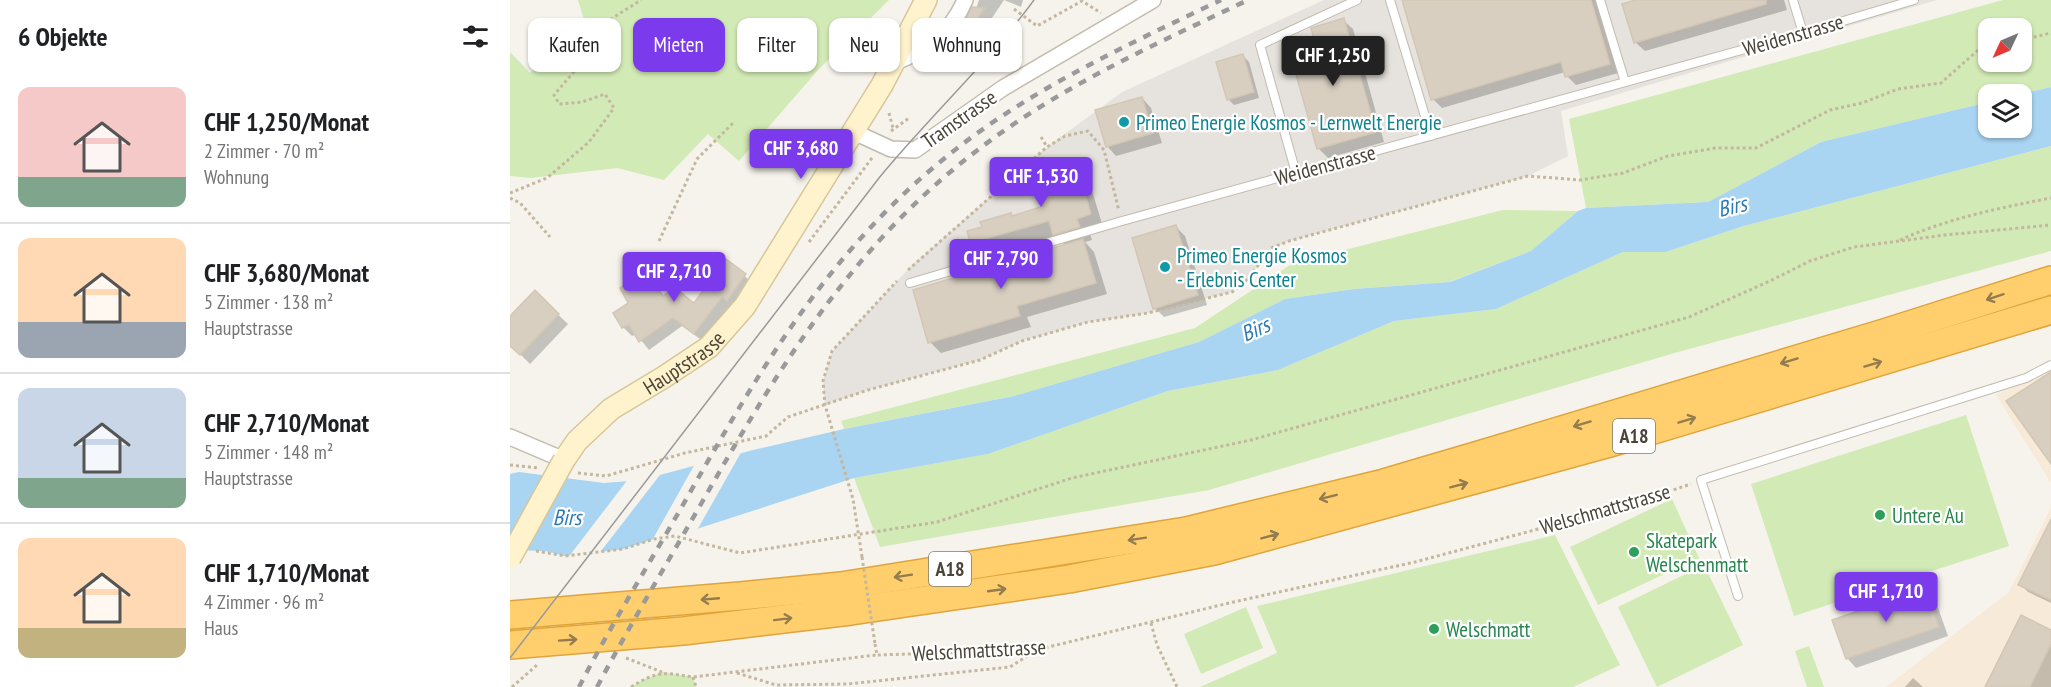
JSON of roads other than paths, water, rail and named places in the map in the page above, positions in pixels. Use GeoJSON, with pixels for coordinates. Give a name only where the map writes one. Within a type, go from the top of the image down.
{"type":"FeatureCollection","features":[{"type":"Feature","properties":{"kind":"highway","name":"A18"},"geometry":{"type":"LineString","coordinates":[[510,615],[841,586],[1186,531],[1384,483],[2051,280]]}},
{"type":"Feature","properties":{"kind":"highway","name":"A18"},"geometry":{"type":"LineString","coordinates":[[510,645],[683,631],[851,611],[1069,579],[1214,551],[1617,441],[2051,310]]}},
{"type":"Feature","properties":{"kind":"main road","name":"Hauptstrasse"},"geometry":{"type":"LineString","coordinates":[[900,54],[926,0]]}},
{"type":"Feature","properties":{"kind":"main road","name":"Hauptstrasse"},"geometry":{"type":"LineString","coordinates":[[510,558],[568,466],[577,441],[611,409],[687,363],[709,346],[745,306],[890,72]]}},
{"type":"Feature","properties":{"kind":"street"},"geometry":{"type":"LineString","coordinates":[[900,60],[921,52],[942,34],[959,15],[966,0]]}},
{"type":"Feature","properties":{"kind":"street","name":"Tramstrasse"},"geometry":{"type":"LineString","coordinates":[[854,132],[881,146],[901,151],[915,150],[1003,88],[1153,0]]}},
{"type":"Feature","properties":{"kind":"street"},"geometry":{"type":"LineString","coordinates":[[510,437],[568,466]]}},
{"type":"Feature","properties":{"kind":"lane"},"geometry":{"type":"LineString","coordinates":[[1296,173],[1260,45],[1357,0]]}},
{"type":"Feature","properties":{"kind":"lane"},"geometry":{"type":"LineString","coordinates":[[1390,0],[1431,136]]}},
{"type":"Feature","properties":{"kind":"lane"},"geometry":{"type":"LineString","coordinates":[[1600,0],[1624,82]]}},
{"type":"Feature","properties":{"kind":"lane"},"geometry":{"type":"LineString","coordinates":[[1793,0],[1803,33]]}},
{"type":"Feature","properties":{"kind":"lane","name":"Weidenstrasse"},"geometry":{"type":"LineString","coordinates":[[910,283],[1122,221],[1803,33],[1908,1]]}},
{"type":"Feature","properties":{"kind":"lane"},"geometry":{"type":"LineString","coordinates":[[1738,596],[1701,480],[2026,378],[2051,365]]}},
{"type":"Feature","properties":{"kind":"water","name":"Birs"},"geometry":{"type":"Polygon","coordinates":[[[2051,87],[2051,146],[1744,226],[1666,252],[1623,252],[1496,309],[1394,321],[1278,370],[1168,391],[988,454],[854,478],[675,536],[654,539],[623,549],[565,556],[545,551],[510,550],[510,474],[519,472],[604,483],[641,480],[753,450],[844,429],[1014,396],[1199,342],[1285,299],[1354,289],[1450,282],[1531,251],[1578,211],[1586,208],[1708,202],[1821,142],[1978,105],[1978,138],[2032,138],[2032,91],[2051,87]]]}},
{"type":"Feature","properties":{"kind":"tram line"},"geometry":{"type":"LineString","coordinates":[[510,658],[879,178],[997,46],[1034,0]]}},
{"type":"Feature","properties":{"kind":"railway"},"geometry":{"type":"LineString","coordinates":[[579,687],[735,414],[825,280],[860,239],[898,199],[940,162],[1006,114],[1075,72],[1221,0]]}},
{"type":"Feature","properties":{"kind":"railway"},"geometry":{"type":"LineString","coordinates":[[597,687],[730,454],[789,358],[821,312],[893,226],[934,186],[1010,126],[1110,67],[1248,0]]}},
{"type":"Feature","properties":{"kind":"place","name":"Primeo Energie Kosmos - Lernwelt Energie"},"geometry":{"type":"Point","coordinates":[1124,122]}},
{"type":"Feature","properties":{"kind":"place","name":"Primeo Energie Kosmos - Erlebnis Center"},"geometry":{"type":"Point","coordinates":[1165,267]}},
{"type":"Feature","properties":{"kind":"place","name":"Untere Au"},"geometry":{"type":"Point","coordinates":[1880,515]}},
{"type":"Feature","properties":{"kind":"place","name":"Skatepark Welschenmatt"},"geometry":{"type":"Point","coordinates":[1634,552]}},
{"type":"Feature","properties":{"kind":"place","name":"Welschmatt"},"geometry":{"type":"Point","coordinates":[1434,629]}}]}
